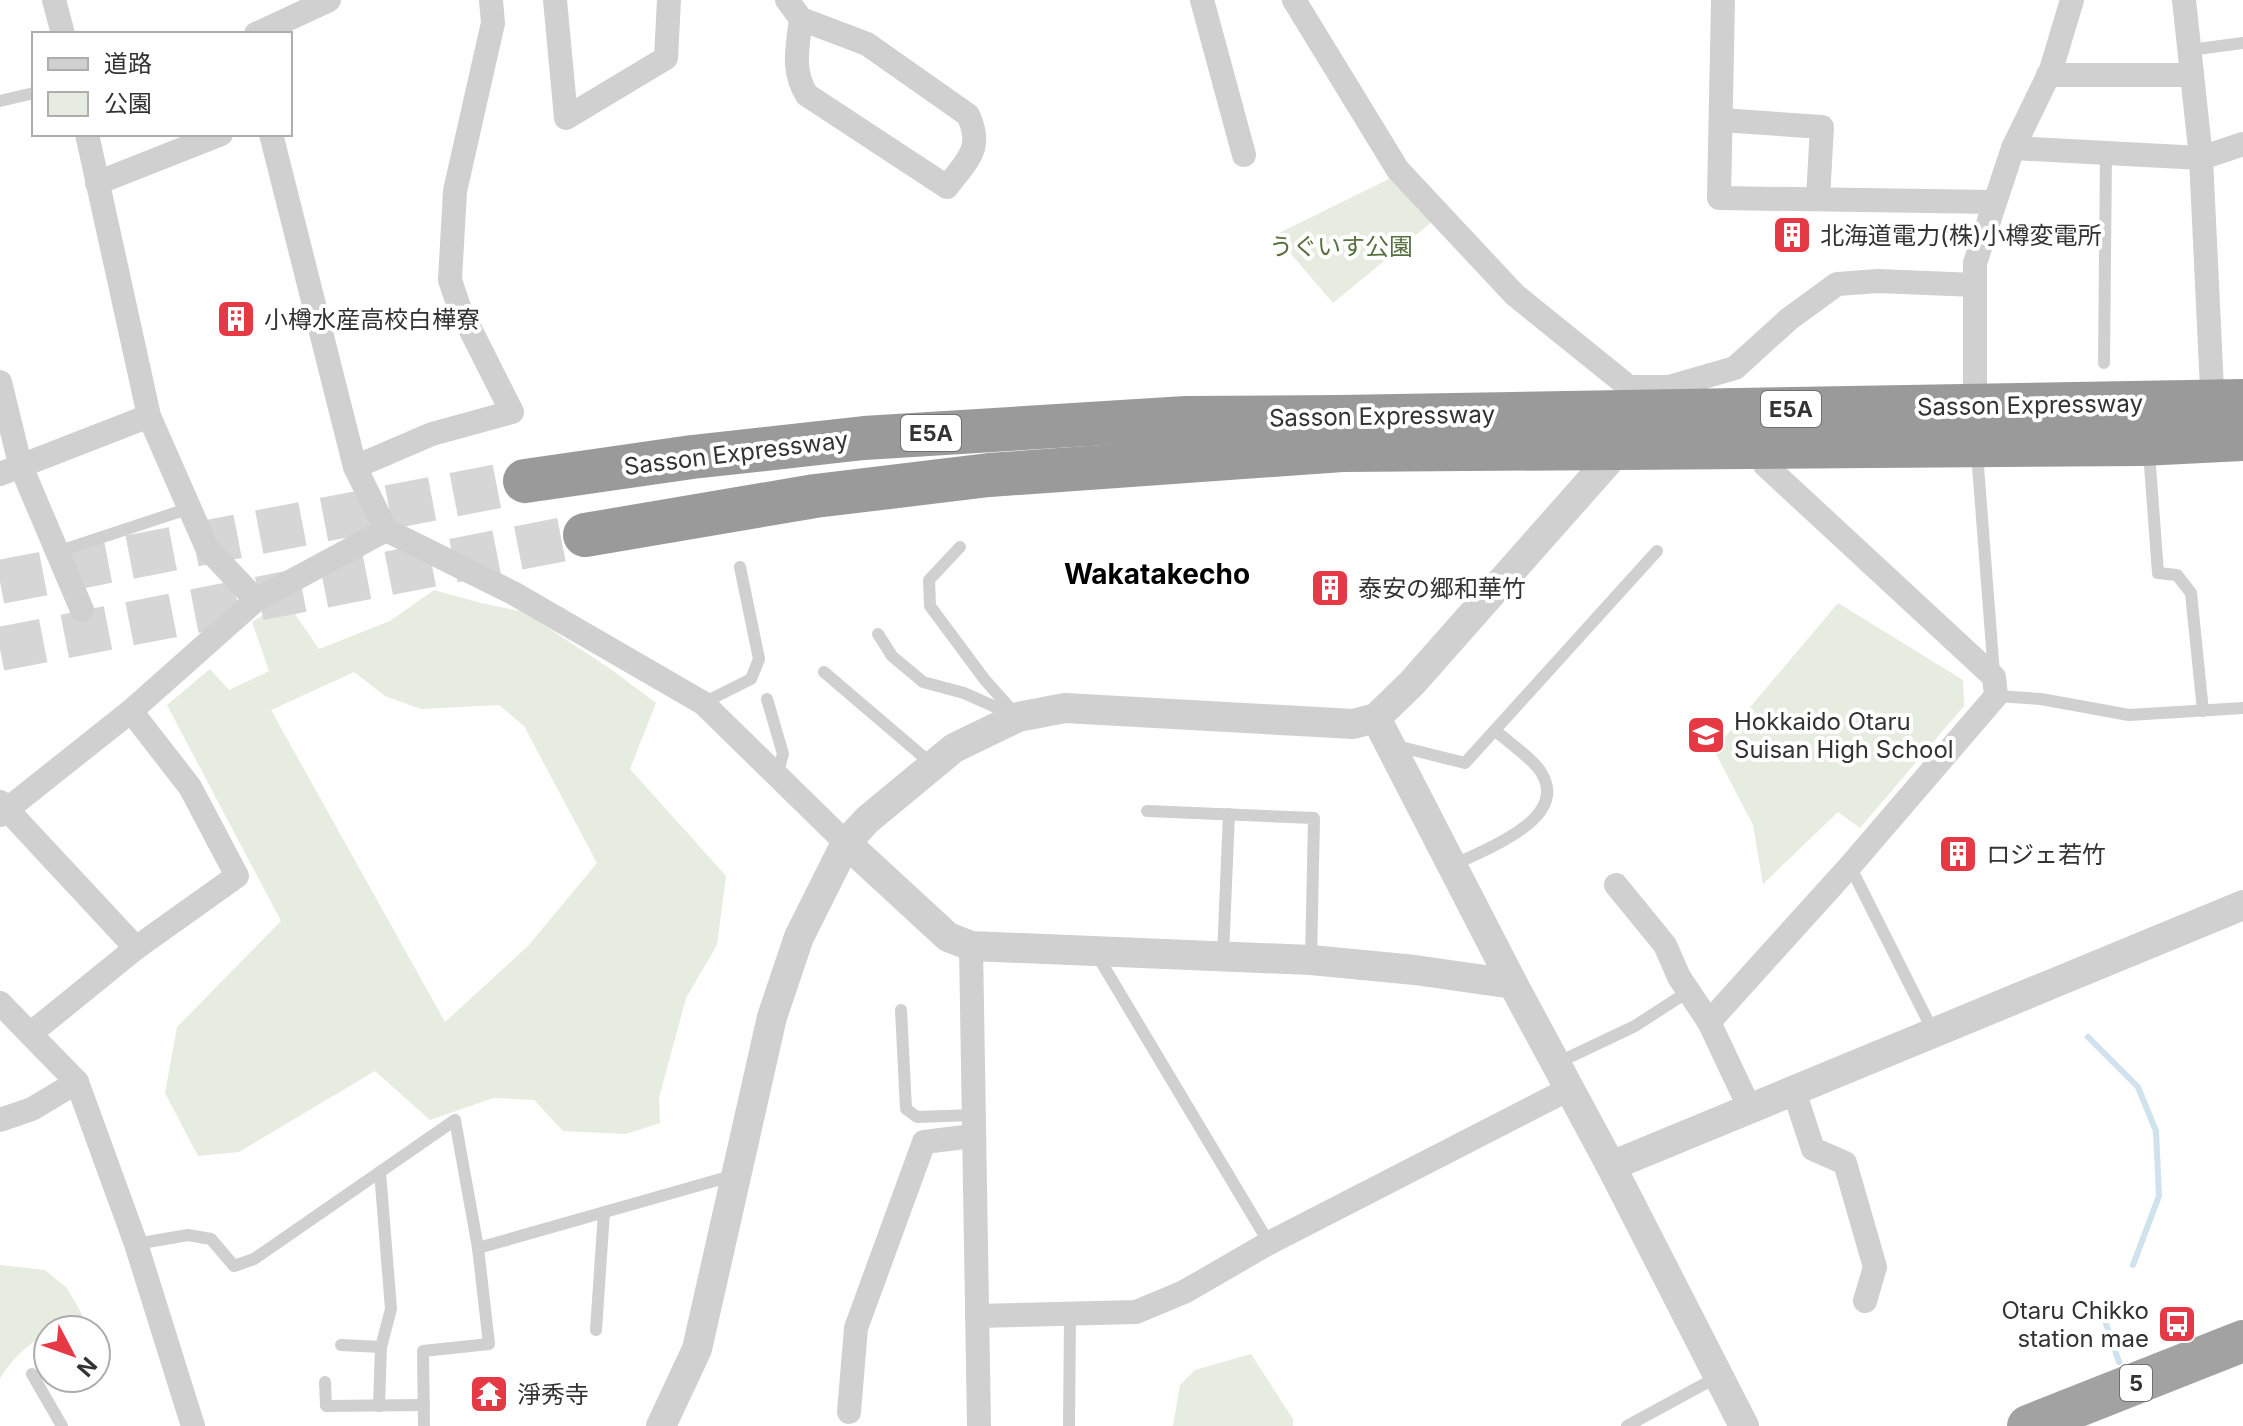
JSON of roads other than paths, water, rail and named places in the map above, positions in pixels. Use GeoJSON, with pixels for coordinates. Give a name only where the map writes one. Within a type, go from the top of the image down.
{"type":"FeatureCollection","features":[{"type":"Feature","properties":{"kind":"highway"},"geometry":{"type":"LineString","coordinates":[[1865,408],[2243,381]]}},
{"type":"Feature","properties":{"kind":"highway","name":"Sasson Expressway"},"geometry":{"type":"LineString","coordinates":[[585,535],[815,496],[1340,434],[1865,408],[2235,426]]}},
{"type":"Feature","properties":{"kind":"highway","name":"Sasson Expressway"},"geometry":{"type":"LineString","coordinates":[[525,481],[692,457],[864,438],[1186,418],[1340,434],[2145,439],[2235,426]]}},
{"type":"Feature","properties":{"kind":"highway","name":"5"},"geometry":{"type":"LineString","coordinates":[[2028,1426],[2243,1341]]}},
{"type":"Feature","properties":{"kind":"street"},"geometry":{"type":"LineString","coordinates":[[54,0],[62,32]]}},
{"type":"Feature","properties":{"kind":"street"},"geometry":{"type":"LineString","coordinates":[[260,32],[329,0]]}},
{"type":"Feature","properties":{"kind":"street"},"geometry":{"type":"LineString","coordinates":[[355,467],[432,434],[512,412],[459,307],[450,280],[455,191],[493,23],[491,0]]}},
{"type":"Feature","properties":{"kind":"street"},"geometry":{"type":"LineString","coordinates":[[555,0],[566,118],[666,58],[669,0]]}},
{"type":"Feature","properties":{"kind":"street"},"geometry":{"type":"LineString","coordinates":[[1202,0],[1244,155]]}},
{"type":"Feature","properties":{"kind":"street"},"geometry":{"type":"LineString","coordinates":[[1294,0],[1398,170],[1515,295],[1629,387],[1669,387],[1735,368],[1789,319],[1837,284],[1878,281],[1975,285]]}},
{"type":"Feature","properties":{"kind":"street"},"geometry":{"type":"LineString","coordinates":[[1723,0],[1719,198],[1994,202]]}},
{"type":"Feature","properties":{"kind":"street"},"geometry":{"type":"LineString","coordinates":[[1975,425],[1975,263],[2013,148],[2048,75],[2072,0]]}},
{"type":"Feature","properties":{"kind":"street"},"geometry":{"type":"LineString","coordinates":[[2184,0],[2235,426]]}},
{"type":"Feature","properties":{"kind":"street"},"geometry":{"type":"LineString","coordinates":[[794,9],[867,44],[968,115],[975,131],[975,150],[947,187],[807,95],[799,83],[796,68],[794,9]]}},
{"type":"Feature","properties":{"kind":"street"},"geometry":{"type":"LineString","coordinates":[[2048,75],[2192,75]]}},
{"type":"Feature","properties":{"kind":"street"},"geometry":{"type":"LineString","coordinates":[[1721,120],[1822,127],[1818,198]]}},
{"type":"Feature","properties":{"kind":"street"},"geometry":{"type":"LineString","coordinates":[[87,136],[149,416],[207,548],[256,600]]}},
{"type":"Feature","properties":{"kind":"street"},"geometry":{"type":"LineString","coordinates":[[97,183],[216,136]]}},
{"type":"Feature","properties":{"kind":"street"},"geometry":{"type":"LineString","coordinates":[[272,136],[355,467],[386,530],[513,593],[703,703],[846,843],[948,937],[971,946],[1311,960],[1513,984]]}},
{"type":"Feature","properties":{"kind":"street"},"geometry":{"type":"LineString","coordinates":[[2013,148],[2201,158],[2243,144]]}},
{"type":"Feature","properties":{"kind":"street"},"geometry":{"type":"LineString","coordinates":[[1,388],[10,469],[57,552],[82,610]]}},
{"type":"Feature","properties":{"kind":"street"},"geometry":{"type":"LineString","coordinates":[[2235,426],[2243,415]]}},
{"type":"Feature","properties":{"kind":"street"},"geometry":{"type":"LineString","coordinates":[[10,469],[149,416]]}},
{"type":"Feature","properties":{"kind":"street"},"geometry":{"type":"LineString","coordinates":[[1383,731],[1412,683],[1637,428],[2235,426]]}},
{"type":"Feature","properties":{"kind":"street"},"geometry":{"type":"LineString","coordinates":[[1709,1022],[1850,866],[1995,686],[1765,465],[1764,427]]}},
{"type":"Feature","properties":{"kind":"street"},"geometry":{"type":"LineString","coordinates":[[136,948],[3,809],[131,711],[256,600],[386,530]]}},
{"type":"Feature","properties":{"kind":"street"},"geometry":{"type":"LineString","coordinates":[[661,1426],[697,1349],[772,1017],[788,965],[846,843],[867,820],[954,748],[1018,717],[1065,708],[1353,724],[1383,731],[1744,1426]]}},
{"type":"Feature","properties":{"kind":"street"},"geometry":{"type":"LineString","coordinates":[[30,1034],[136,948],[237,876],[190,787],[131,711]]}},
{"type":"Feature","properties":{"kind":"street"},"geometry":{"type":"LineString","coordinates":[[1616,885],[1665,945],[1709,1022],[1750,1109]]}},
{"type":"Feature","properties":{"kind":"street"},"geometry":{"type":"LineString","coordinates":[[1611,1166],[2243,905]]}},
{"type":"Feature","properties":{"kind":"street"},"geometry":{"type":"LineString","coordinates":[[971,946],[979,1426]]}},
{"type":"Feature","properties":{"kind":"street"},"geometry":{"type":"LineString","coordinates":[[0,1003],[77,1082],[136,1244],[193,1426]]}},
{"type":"Feature","properties":{"kind":"street"},"geometry":{"type":"LineString","coordinates":[[977,1316],[1136,1312],[1184,1292],[1562,1077]]}},
{"type":"Feature","properties":{"kind":"street"},"geometry":{"type":"LineString","coordinates":[[0,1120],[32,1109],[77,1082]]}},
{"type":"Feature","properties":{"kind":"street"},"geometry":{"type":"LineString","coordinates":[[1794,1091],[1813,1149],[1845,1163],[1875,1267],[1865,1301]]}},
{"type":"Feature","properties":{"kind":"street"},"geometry":{"type":"LineString","coordinates":[[849,1412],[856,1328],[924,1142],[973,1126]]}},
{"type":"Feature","properties":{"kind":"lane"},"geometry":{"type":"LineString","coordinates":[[2190,50],[2243,43]]}},
{"type":"Feature","properties":{"kind":"lane"},"geometry":{"type":"LineString","coordinates":[[0,101],[32,93]]}},
{"type":"Feature","properties":{"kind":"lane"},"geometry":{"type":"LineString","coordinates":[[2104,363],[2106,153]]}},
{"type":"Feature","properties":{"kind":"lane"},"geometry":{"type":"LineString","coordinates":[[1975,425],[1995,686],[2041,699],[2129,715],[2243,708]]}},
{"type":"Feature","properties":{"kind":"lane"},"geometry":{"type":"LineString","coordinates":[[2145,439],[2158,573],[2177,575],[2191,593],[2203,711]]}},
{"type":"Feature","properties":{"kind":"lane"},"geometry":{"type":"LineString","coordinates":[[57,552],[190,508]]}},
{"type":"Feature","properties":{"kind":"lane"},"geometry":{"type":"LineString","coordinates":[[960,547],[929,580],[930,606],[985,680],[1018,717]]}},
{"type":"Feature","properties":{"kind":"lane"},"geometry":{"type":"LineString","coordinates":[[1383,731],[1465,763],[1657,551]]}},
{"type":"Feature","properties":{"kind":"lane"},"geometry":{"type":"LineString","coordinates":[[703,703],[751,679],[759,659],[740,567]]}},
{"type":"Feature","properties":{"kind":"lane"},"geometry":{"type":"LineString","coordinates":[[878,634],[892,656],[923,682],[964,693],[1018,717]]}},
{"type":"Feature","properties":{"kind":"lane"},"geometry":{"type":"LineString","coordinates":[[824,672],[933,765]]}},
{"type":"Feature","properties":{"kind":"lane"},"geometry":{"type":"LineString","coordinates":[[767,699],[783,754],[777,776]]}},
{"type":"Feature","properties":{"kind":"lane"},"geometry":{"type":"LineString","coordinates":[[1452,866],[1534,822],[1546,806],[1548,788],[1542,772],[1496,731]]}},
{"type":"Feature","properties":{"kind":"lane"},"geometry":{"type":"LineString","coordinates":[[1147,811],[1314,818],[1311,960]]}},
{"type":"Feature","properties":{"kind":"lane"},"geometry":{"type":"LineString","coordinates":[[1223,956],[1229,814]]}},
{"type":"Feature","properties":{"kind":"lane"},"geometry":{"type":"LineString","coordinates":[[1850,866],[1934,1033]]}},
{"type":"Feature","properties":{"kind":"lane"},"geometry":{"type":"LineString","coordinates":[[1095,952],[1269,1243]]}},
{"type":"Feature","properties":{"kind":"lane"},"geometry":{"type":"LineString","coordinates":[[1562,1077],[1689,991]]}},
{"type":"Feature","properties":{"kind":"lane"},"geometry":{"type":"LineString","coordinates":[[901,1010],[906,1109],[917,1117],[973,1126]]}},
{"type":"Feature","properties":{"kind":"lane"},"geometry":{"type":"LineString","coordinates":[[136,1244],[188,1235],[211,1239],[234,1266],[244,1263],[455,1120],[478,1248],[489,1344],[423,1351],[424,1426]]}},
{"type":"Feature","properties":{"kind":"lane"},"geometry":{"type":"LineString","coordinates":[[379,1406],[381,1347],[391,1309],[380,1172]]}},
{"type":"Feature","properties":{"kind":"lane"},"geometry":{"type":"LineString","coordinates":[[478,1248],[736,1175]]}},
{"type":"Feature","properties":{"kind":"lane"},"geometry":{"type":"LineString","coordinates":[[596,1330],[604,1212]]}},
{"type":"Feature","properties":{"kind":"lane"},"geometry":{"type":"LineString","coordinates":[[1069,1426],[1070,1315]]}},
{"type":"Feature","properties":{"kind":"lane"},"geometry":{"type":"LineString","coordinates":[[341,1345],[381,1347]]}},
{"type":"Feature","properties":{"kind":"lane"},"geometry":{"type":"LineString","coordinates":[[1627,1426],[1719,1376]]}},
{"type":"Feature","properties":{"kind":"lane"},"geometry":{"type":"LineString","coordinates":[[325,1382],[326,1406],[424,1405]]}},
{"type":"Feature","properties":{"kind":"lane"},"geometry":{"type":"LineString","coordinates":[[44,1394],[62,1426]]}},
{"type":"Feature","properties":{"kind":"waterway"},"geometry":{"type":"LineString","coordinates":[[2088,1037],[2138,1087],[2156,1131],[2159,1196],[2133,1265]]}},
{"type":"Feature","properties":{"kind":"waterway"},"geometry":{"type":"LineString","coordinates":[[2106,1324],[2119,1362]]}},
{"type":"Feature","properties":{"kind":"tunnel"},"geometry":{"type":"LineString","coordinates":[[0,582],[525,481]]}},
{"type":"Feature","properties":{"kind":"tunnel"},"geometry":{"type":"LineString","coordinates":[[0,649],[585,535]]}},
{"type":"Feature","properties":{"kind":"place","name":"北海道電力(株)小樽変電所"},"geometry":{"type":"Point","coordinates":[1792,235]}},
{"type":"Feature","properties":{"kind":"place","name":"小樽水産高校白樺寮"},"geometry":{"type":"Point","coordinates":[236,319]}},
{"type":"Feature","properties":{"kind":"place","name":"泰安の郷和華竹"},"geometry":{"type":"Point","coordinates":[1330,588]}},
{"type":"Feature","properties":{"kind":"place","name":"Hokkaido Otaru Suisan High School"},"geometry":{"type":"Point","coordinates":[1706,735]}},
{"type":"Feature","properties":{"kind":"place","name":"ロジェ若竹"},"geometry":{"type":"Point","coordinates":[1958,854]}},
{"type":"Feature","properties":{"kind":"place","name":"Otaru Chikko station mae"},"geometry":{"type":"Point","coordinates":[2177,1324]}},
{"type":"Feature","properties":{"kind":"place","name":"淨秀寺"},"geometry":{"type":"Point","coordinates":[489,1394]}},
{"type":"Feature","properties":{"kind":"district","name":"Wakatakecho"},"geometry":{"type":"Point","coordinates":[1157,574]}},
{"type":"Feature","properties":{"kind":"park label","name":"うぐいす公園"},"geometry":{"type":"Point","coordinates":[1341,246]}}]}
